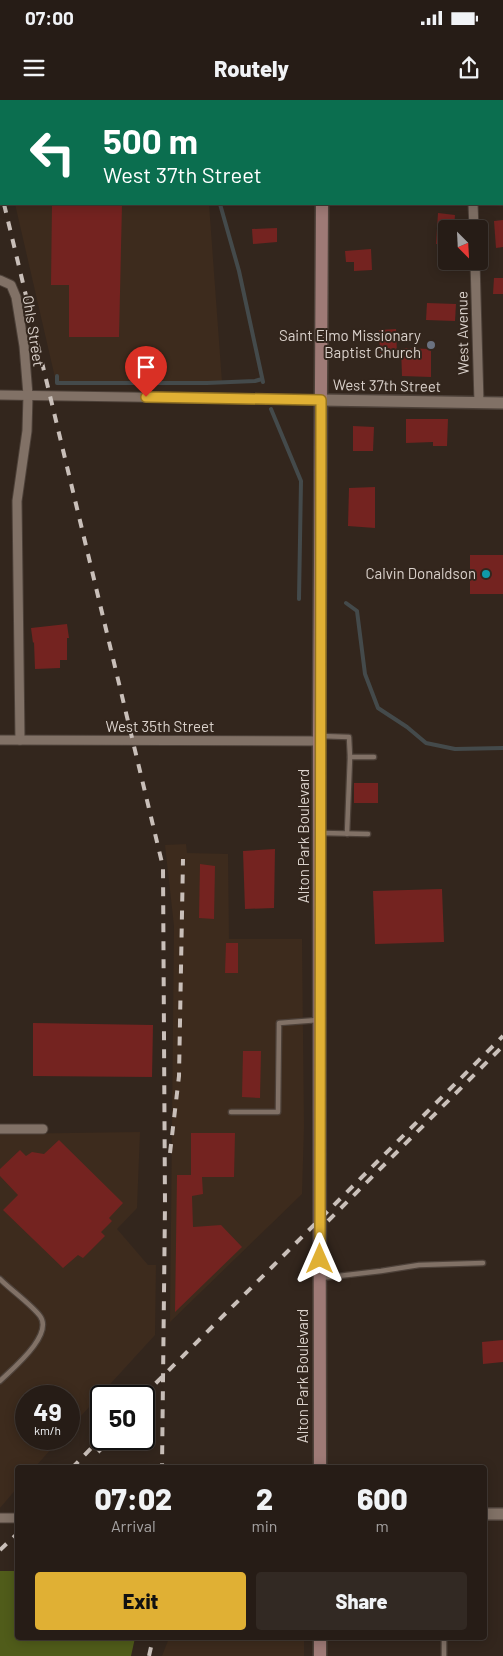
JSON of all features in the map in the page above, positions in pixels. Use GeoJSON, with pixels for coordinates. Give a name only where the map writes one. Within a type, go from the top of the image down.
{"type":"FeatureCollection","features":[{"type":"Feature","properties":{"kind":"main road","name":"Alton Park Boulevard"},"geometry":{"type":"LineString","coordinates":[[320,1465],[322,205]]}},
{"type":"Feature","properties":{"kind":"main road"},"geometry":{"type":"LineString","coordinates":[[320,1640],[320,1656]]}},
{"type":"Feature","properties":{"kind":"street"},"geometry":{"type":"LineString","coordinates":[[473,205],[474,220]]}},
{"type":"Feature","properties":{"kind":"street","name":"West Avenue"},"geometry":{"type":"LineString","coordinates":[[475,270],[479,403]]}},
{"type":"Feature","properties":{"kind":"street","name":"Ohls Street"},"geometry":{"type":"LineString","coordinates":[[0,280],[11,286],[16,297],[24,346],[28,395],[27,430],[17,501],[20,740]]}},
{"type":"Feature","properties":{"kind":"street","name":"West 37th Street"},"geometry":{"type":"LineString","coordinates":[[0,395],[503,403]]}},
{"type":"Feature","properties":{"kind":"street","name":"West 35th Street"},"geometry":{"type":"LineString","coordinates":[[0,740],[320,739]]}},
{"type":"Feature","properties":{"kind":"street"},"geometry":{"type":"LineString","coordinates":[[0,1128],[43,1129]]}},
{"type":"Feature","properties":{"kind":"street"},"geometry":{"type":"LineString","coordinates":[[487,1514],[503,1514]]}},
{"type":"Feature","properties":{"kind":"street"},"geometry":{"type":"LineString","coordinates":[[0,1518],[15,1518]]}},
{"type":"Feature","properties":{"kind":"lane"},"geometry":{"type":"LineString","coordinates":[[320,739],[349,737],[347,834]]}},
{"type":"Feature","properties":{"kind":"lane"},"geometry":{"type":"LineString","coordinates":[[350,757],[374,757]]}},
{"type":"Feature","properties":{"kind":"lane"},"geometry":{"type":"LineString","coordinates":[[320,833],[368,834]]}},
{"type":"Feature","properties":{"kind":"lane"},"geometry":{"type":"LineString","coordinates":[[231,1112],[278,1112],[280,1023],[320,1020]]}},
{"type":"Feature","properties":{"kind":"lane"},"geometry":{"type":"LineString","coordinates":[[320,1278],[419,1265],[483,1263]]}},
{"type":"Feature","properties":{"kind":"lane"},"geometry":{"type":"LineString","coordinates":[[0,1279],[41,1317],[44,1328],[39,1341],[0,1381]]}},
{"type":"Feature","properties":{"kind":"lane"},"geometry":{"type":"LineString","coordinates":[[444,1640],[444,1656]]}},
{"type":"Feature","properties":{"kind":"shaded area"},"geometry":{"type":"Polygon","coordinates":[[[15,205],[209,205],[222,382],[56,382],[15,205]]]}},
{"type":"Feature","properties":{"kind":"shaded area"},"geometry":{"type":"Polygon","coordinates":[[[186,844],[187,853],[228,854],[229,939],[302,939],[304,1127],[302,1194],[170,1322],[174,926],[165,845],[186,844]]]}},
{"type":"Feature","properties":{"kind":"shaded area"},"geometry":{"type":"Polygon","coordinates":[[[140,1132],[137,1208],[117,1229],[148,1265],[156,1265],[155,1335],[109,1385],[90,1385],[90,1406],[80,1417],[80,1385],[15,1385],[15,1450],[50,1450],[37,1465],[15,1465],[15,1490],[0,1508],[0,1134],[140,1132]]]}},
{"type":"Feature","properties":{"kind":"shaded area"},"geometry":{"type":"Polygon","coordinates":[[[168,1640],[304,1640],[304,1656],[162,1656],[168,1640]]]}},
{"type":"Feature","properties":{"kind":"green space"},"geometry":{"type":"Polygon","coordinates":[[[0,1571],[15,1571],[15,1640],[135,1640],[131,1656],[0,1656],[0,1571]]]}},
{"type":"Feature","properties":{"kind":"building"},"geometry":{"type":"Polygon","coordinates":[[[52,205],[122,205],[119,337],[69,337],[69,285],[51,285],[52,205]]]}},
{"type":"Feature","properties":{"kind":"building"},"geometry":{"type":"Polygon","coordinates":[[[438,213],[455,215],[455,220],[438,220],[438,244],[436,244],[438,213]]]}},
{"type":"Feature","properties":{"kind":"building"},"geometry":{"type":"Polygon","coordinates":[[[503,220],[503,247],[496,248],[494,221],[503,220]]]}},
{"type":"Feature","properties":{"kind":"building"},"geometry":{"type":"Polygon","coordinates":[[[277,228],[277,242],[253,244],[252,229],[277,228]]]}},
{"type":"Feature","properties":{"kind":"building"},"geometry":{"type":"Polygon","coordinates":[[[371,249],[372,270],[354,271],[354,262],[346,262],[345,251],[371,249]]]}},
{"type":"Feature","properties":{"kind":"building"},"geometry":{"type":"Polygon","coordinates":[[[494,278],[503,278],[503,294],[493,294],[494,278]]]}},
{"type":"Feature","properties":{"kind":"building"},"geometry":{"type":"Polygon","coordinates":[[[427,303],[456,304],[455,321],[426,320],[427,303]]]}},
{"type":"Feature","properties":{"kind":"building"},"geometry":{"type":"Polygon","coordinates":[[[396,329],[397,354],[380,354],[379,330],[396,329]]]}},
{"type":"Feature","properties":{"kind":"building"},"geometry":{"type":"Polygon","coordinates":[[[401,348],[431,349],[431,377],[402,376],[401,348]]]}},
{"type":"Feature","properties":{"kind":"building"},"geometry":{"type":"Polygon","coordinates":[[[406,419],[448,419],[447,446],[433,446],[433,442],[406,443],[406,419]]]}},
{"type":"Feature","properties":{"kind":"building"},"geometry":{"type":"Polygon","coordinates":[[[353,426],[374,427],[373,451],[353,451],[353,426]]]}},
{"type":"Feature","properties":{"kind":"building"},"geometry":{"type":"Polygon","coordinates":[[[375,487],[375,528],[348,526],[349,488],[375,487]]]}},
{"type":"Feature","properties":{"kind":"building","name":"Calvin Donaldson"},"geometry":{"type":"Polygon","coordinates":[[[470,555],[503,555],[503,594],[470,594],[470,555]]]}},
{"type":"Feature","properties":{"kind":"building"},"geometry":{"type":"Polygon","coordinates":[[[67,624],[69,638],[67,638],[67,660],[60,660],[60,668],[35,669],[34,642],[31,628],[67,624]]]}},
{"type":"Feature","properties":{"kind":"building"},"geometry":{"type":"Polygon","coordinates":[[[354,783],[378,783],[378,803],[354,803],[354,783]]]}},
{"type":"Feature","properties":{"kind":"building"},"geometry":{"type":"Polygon","coordinates":[[[275,849],[274,908],[245,909],[243,851],[275,849]]]}},
{"type":"Feature","properties":{"kind":"building"},"geometry":{"type":"Polygon","coordinates":[[[200,864],[215,866],[214,919],[199,918],[200,864]]]}},
{"type":"Feature","properties":{"kind":"building"},"geometry":{"type":"Polygon","coordinates":[[[442,889],[444,942],[375,944],[373,891],[442,889]]]}},
{"type":"Feature","properties":{"kind":"building"},"geometry":{"type":"Polygon","coordinates":[[[226,943],[238,943],[238,973],[225,973],[226,943]]]}},
{"type":"Feature","properties":{"kind":"building"},"geometry":{"type":"Polygon","coordinates":[[[33,1023],[153,1025],[152,1077],[33,1076],[33,1023]]]}},
{"type":"Feature","properties":{"kind":"building"},"geometry":{"type":"Polygon","coordinates":[[[243,1051],[261,1051],[260,1098],[242,1097],[243,1051]]]}},
{"type":"Feature","properties":{"kind":"building"},"geometry":{"type":"Polygon","coordinates":[[[191,1133],[235,1133],[234,1177],[202,1177],[203,1194],[192,1196],[193,1227],[221,1225],[242,1247],[175,1312],[177,1175],[191,1175],[191,1133]]]}},
{"type":"Feature","properties":{"kind":"building"},"geometry":{"type":"Polygon","coordinates":[[[59,1140],[123,1203],[109,1218],[112,1221],[101,1232],[105,1236],[83,1258],[78,1255],[63,1268],[3,1210],[18,1195],[0,1176],[0,1169],[20,1150],[26,1156],[32,1152],[44,1154],[59,1140]]]}},
{"type":"Feature","properties":{"kind":"building"},"geometry":{"type":"Polygon","coordinates":[[[503,1340],[503,1362],[483,1364],[482,1342],[503,1340]]]}},
{"type":"Feature","properties":{"kind":"waterway"},"geometry":{"type":"LineString","coordinates":[[220,205],[239,271],[263,382]]}},
{"type":"Feature","properties":{"kind":"waterway"},"geometry":{"type":"LineString","coordinates":[[57,376],[57,383],[207,383],[262,379]]}},
{"type":"Feature","properties":{"kind":"waterway"},"geometry":{"type":"LineString","coordinates":[[271,409],[301,481],[299,599]]}},
{"type":"Feature","properties":{"kind":"waterway"},"geometry":{"type":"LineString","coordinates":[[346,603],[357,611],[365,674],[378,708],[407,727],[426,743],[455,749],[503,748]]}},
{"type":"Feature","properties":{"kind":"railway"},"geometry":{"type":"LineString","coordinates":[[4,205],[163,867],[165,1205],[162,1465]]}},
{"type":"Feature","properties":{"kind":"railway"},"geometry":{"type":"LineString","coordinates":[[170,1153],[179,1076],[183,859]]}},
{"type":"Feature","properties":{"kind":"railway"},"geometry":{"type":"LineString","coordinates":[[154,1385],[503,1036]]}},
{"type":"Feature","properties":{"kind":"railway"},"geometry":{"type":"LineString","coordinates":[[328,1221],[503,1046]]}},
{"type":"Feature","properties":{"kind":"railway"},"geometry":{"type":"LineString","coordinates":[[75,1465],[90,1449]]}},
{"type":"Feature","properties":{"kind":"railway"},"geometry":{"type":"LineString","coordinates":[[0,1550],[15,1536]]}},
{"type":"Feature","properties":{"kind":"railway"},"geometry":{"type":"LineString","coordinates":[[149,1656],[153,1640]]}},
{"type":"Feature","properties":{"kind":"place","name":"Saint Elmo Missionary Baptist Church"},"geometry":{"type":"Point","coordinates":[431,345]}},
{"type":"Feature","properties":{"kind":"place","name":"Calvin Donaldson"},"geometry":{"type":"Point","coordinates":[486,574]}},
{"type":"Feature","properties":{"kind":"route"},"geometry":{"type":"LineString","coordinates":[[146,397],[321,400],[320,1259]]}}]}
